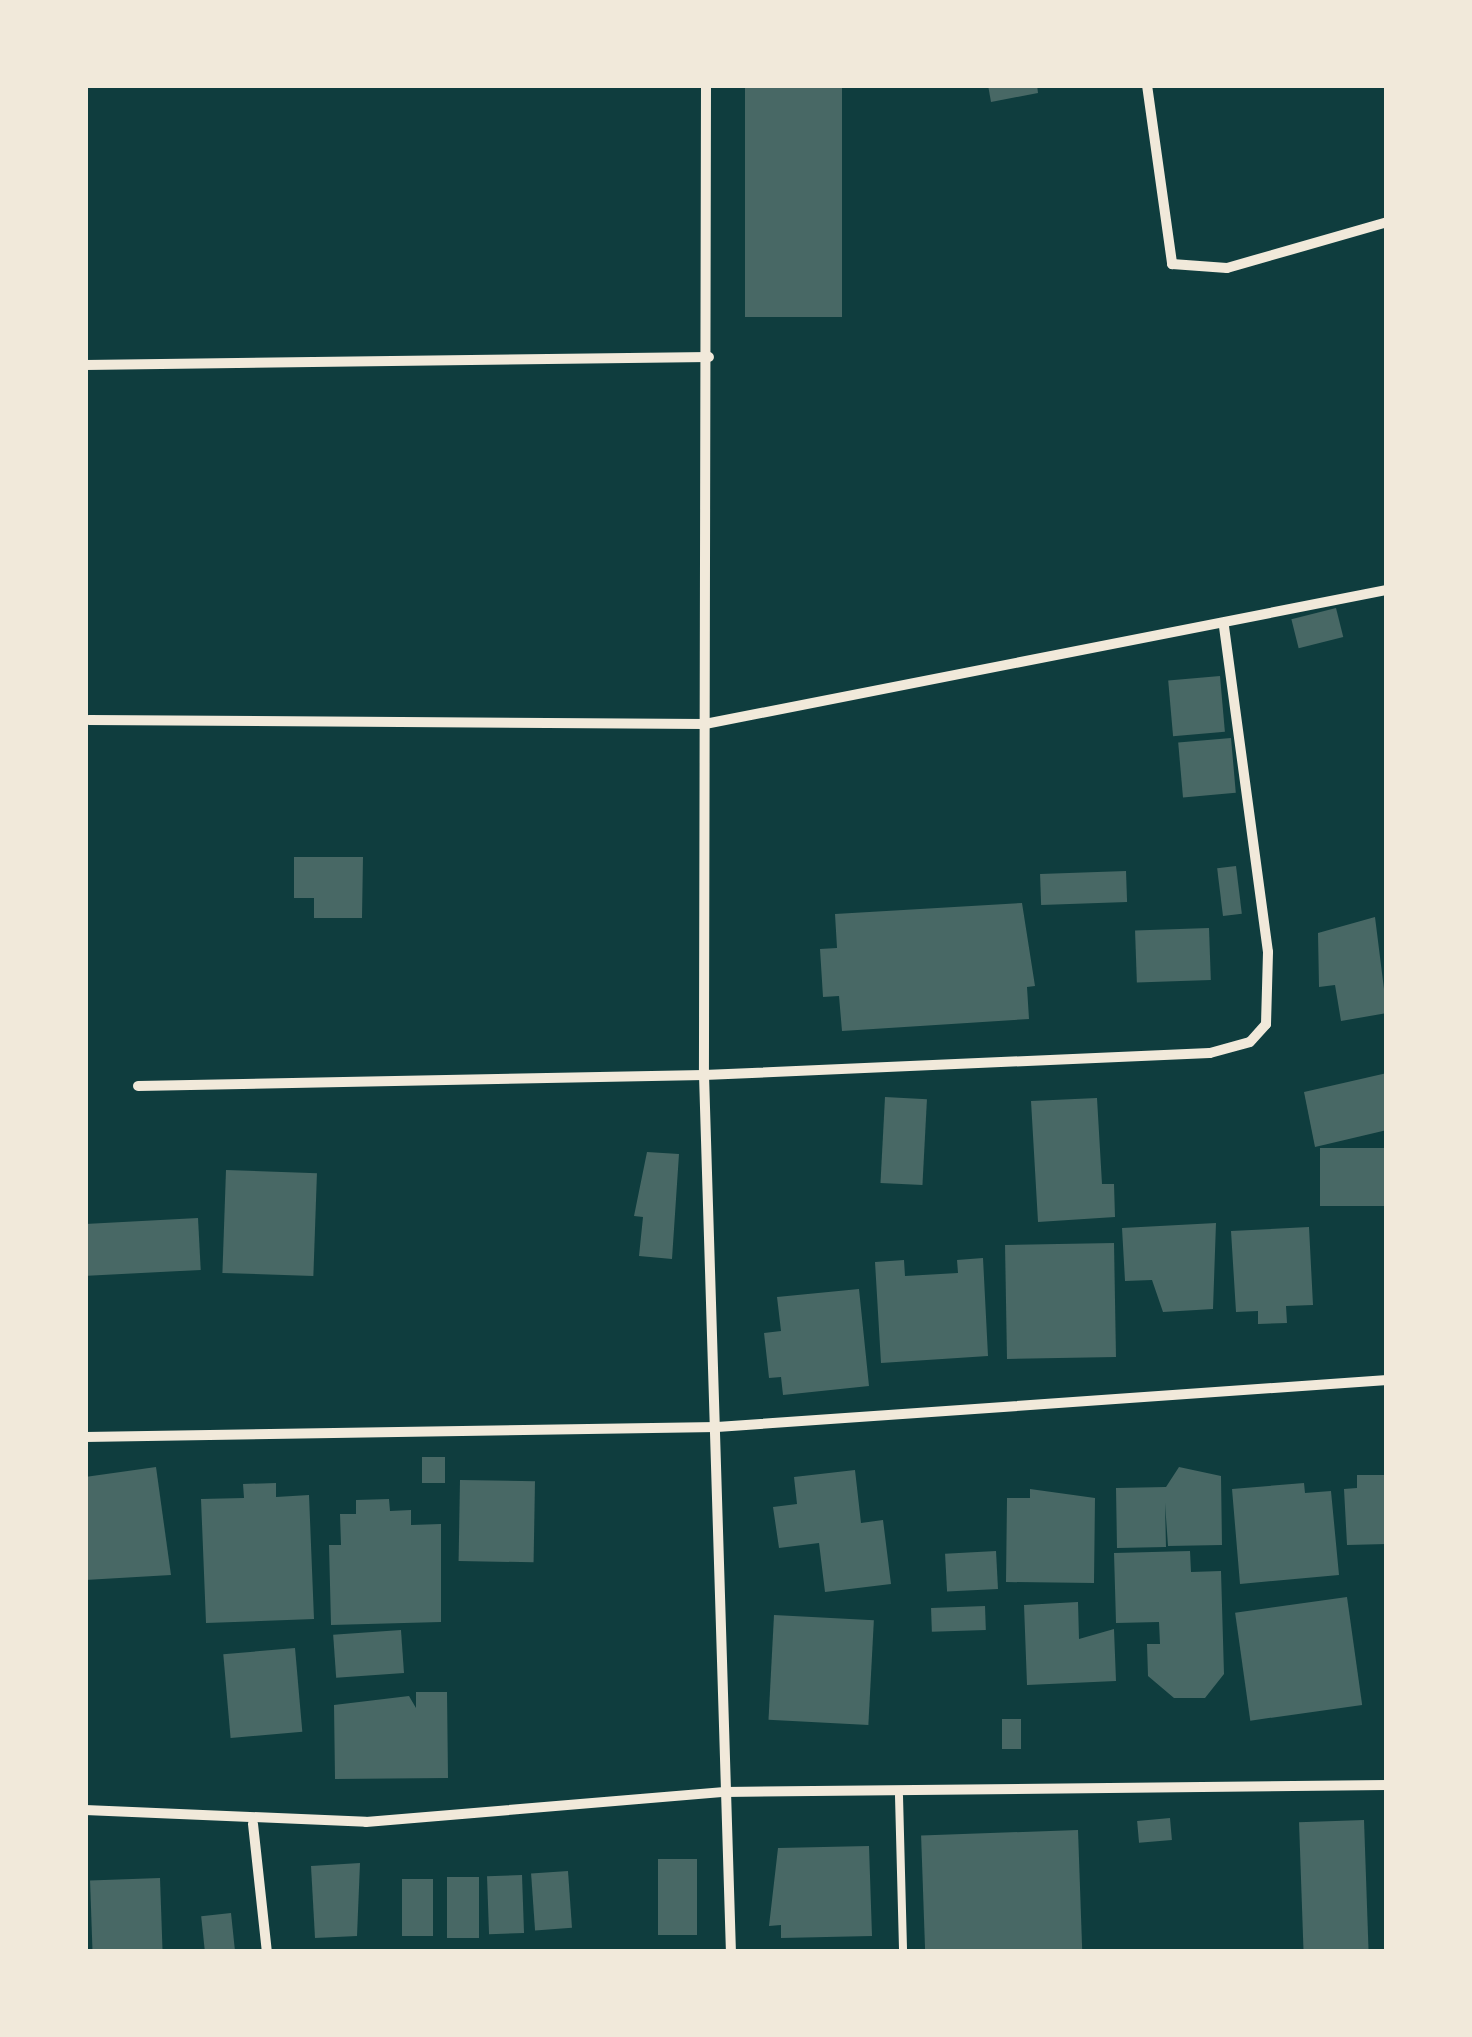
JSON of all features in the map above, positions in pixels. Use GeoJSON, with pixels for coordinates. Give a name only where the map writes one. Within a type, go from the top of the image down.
{"type":"FeatureCollection","features":[{"type":"Feature","properties":{"kind":"street"},"geometry":{"type":"LineString","coordinates":[[706,85],[709,357],[704,1075],[731,1952]]}},
{"type":"Feature","properties":{"kind":"street"},"geometry":{"type":"LineString","coordinates":[[1148,85],[1162,238],[1172,264],[1227,268],[1387,222]]}},
{"type":"Feature","properties":{"kind":"street"},"geometry":{"type":"LineString","coordinates":[[85,365],[709,357]]}},
{"type":"Feature","properties":{"kind":"street"},"geometry":{"type":"LineString","coordinates":[[89,720],[705,724],[1224,626],[1387,590]]}},
{"type":"Feature","properties":{"kind":"street"},"geometry":{"type":"LineString","coordinates":[[138,1086],[704,1075],[1210,1053],[1250,1042],[1266,1024],[1268,952],[1224,626]]}},
{"type":"Feature","properties":{"kind":"street"},"geometry":{"type":"LineString","coordinates":[[85,1437],[717,1427],[1387,1380]]}},
{"type":"Feature","properties":{"kind":"street"},"geometry":{"type":"LineString","coordinates":[[85,1810],[253,1824],[725,1792],[900,1796],[1387,1785]]}},
{"type":"Feature","properties":{"kind":"street"},"geometry":{"type":"LineString","coordinates":[[253,1824],[267,1952]]}},
{"type":"Feature","properties":{"kind":"lane"},"geometry":{"type":"LineString","coordinates":[[900,1796],[903,1952]]}},
{"type":"Feature","properties":{"kind":"building"},"geometry":{"type":"Polygon","coordinates":[[[745,85],[842,85],[842,317],[745,317],[745,85]]]}},
{"type":"Feature","properties":{"kind":"building"},"geometry":{"type":"Polygon","coordinates":[[[988,85],[1037,85],[1038,93],[991,102],[988,85]]]}},
{"type":"Feature","properties":{"kind":"building"},"geometry":{"type":"Polygon","coordinates":[[[1336,608],[1343,637],[1299,648],[1291,619],[1336,608]]]}},
{"type":"Feature","properties":{"kind":"building"},"geometry":{"type":"Polygon","coordinates":[[[1220,676],[1225,732],[1173,736],[1168,681],[1220,676]]]}},
{"type":"Feature","properties":{"kind":"building"},"geometry":{"type":"Polygon","coordinates":[[[1231,738],[1236,793],[1183,797],[1178,743],[1231,738]]]}},
{"type":"Feature","properties":{"kind":"building"},"geometry":{"type":"Polygon","coordinates":[[[294,857],[363,857],[362,918],[314,918],[314,898],[294,898],[294,857]]]}},
{"type":"Feature","properties":{"kind":"building"},"geometry":{"type":"Polygon","coordinates":[[[1236,866],[1242,914],[1223,916],[1217,868],[1236,866]]]}},
{"type":"Feature","properties":{"kind":"building"},"geometry":{"type":"Polygon","coordinates":[[[1126,871],[1127,902],[1041,905],[1040,874],[1126,871]]]}},
{"type":"Feature","properties":{"kind":"building"},"geometry":{"type":"Polygon","coordinates":[[[1022,903],[1035,986],[1027,987],[1029,1019],[842,1031],[839,996],[823,997],[820,949],[837,948],[835,914],[1022,903]]]}},
{"type":"Feature","properties":{"kind":"building"},"geometry":{"type":"Polygon","coordinates":[[[1375,917],[1387,1013],[1341,1021],[1335,985],[1319,987],[1318,933],[1375,917]]]}},
{"type":"Feature","properties":{"kind":"building"},"geometry":{"type":"Polygon","coordinates":[[[1209,928],[1211,980],[1137,983],[1135,931],[1209,928]]]}},
{"type":"Feature","properties":{"kind":"building"},"geometry":{"type":"Polygon","coordinates":[[[1387,1073],[1387,1130],[1315,1147],[1304,1092],[1387,1073]]]}},
{"type":"Feature","properties":{"kind":"building"},"geometry":{"type":"Polygon","coordinates":[[[885,1097],[927,1099],[922,1185],[880,1183],[885,1097]]]}},
{"type":"Feature","properties":{"kind":"building"},"geometry":{"type":"Polygon","coordinates":[[[1097,1098],[1102,1184],[1114,1184],[1115,1217],[1038,1222],[1031,1101],[1097,1098]]]}},
{"type":"Feature","properties":{"kind":"building"},"geometry":{"type":"Polygon","coordinates":[[[1320,1148],[1387,1148],[1387,1206],[1320,1206],[1320,1148]]]}},
{"type":"Feature","properties":{"kind":"building"},"geometry":{"type":"Polygon","coordinates":[[[647,1152],[679,1154],[672,1259],[639,1256],[643,1217],[634,1216],[647,1152]]]}},
{"type":"Feature","properties":{"kind":"building"},"geometry":{"type":"Polygon","coordinates":[[[226,1170],[317,1173],[313,1276],[222,1273],[226,1170]]]}},
{"type":"Feature","properties":{"kind":"building"},"geometry":{"type":"Polygon","coordinates":[[[198,1218],[201,1270],[88,1276],[85,1224],[198,1218]]]}},
{"type":"Feature","properties":{"kind":"building"},"geometry":{"type":"Polygon","coordinates":[[[1216,1223],[1213,1309],[1163,1312],[1152,1280],[1125,1281],[1122,1228],[1216,1223]]]}},
{"type":"Feature","properties":{"kind":"building"},"geometry":{"type":"Polygon","coordinates":[[[1309,1227],[1313,1305],[1286,1306],[1287,1323],[1258,1324],[1258,1311],[1236,1312],[1231,1231],[1309,1227]]]}},
{"type":"Feature","properties":{"kind":"building"},"geometry":{"type":"Polygon","coordinates":[[[1114,1243],[1116,1357],[1007,1359],[1005,1245],[1114,1243]]]}},
{"type":"Feature","properties":{"kind":"building"},"geometry":{"type":"Polygon","coordinates":[[[983,1258],[988,1356],[881,1363],[875,1262],[904,1260],[905,1276],[958,1273],[957,1260],[983,1258]]]}},
{"type":"Feature","properties":{"kind":"building"},"geometry":{"type":"Polygon","coordinates":[[[859,1289],[869,1386],[783,1395],[781,1377],[769,1378],[764,1333],[781,1331],[777,1297],[859,1289]]]}},
{"type":"Feature","properties":{"kind":"building"},"geometry":{"type":"Polygon","coordinates":[[[422,1457],[445,1457],[445,1483],[422,1483],[422,1457]]]}},
{"type":"Feature","properties":{"kind":"building"},"geometry":{"type":"Polygon","coordinates":[[[156,1467],[171,1575],[85,1580],[85,1477],[156,1467]]]}},
{"type":"Feature","properties":{"kind":"building"},"geometry":{"type":"Polygon","coordinates":[[[1179,1467],[1221,1476],[1222,1545],[1168,1546],[1165,1503],[1166,1547],[1117,1548],[1116,1488],[1166,1487],[1179,1467]]]}},
{"type":"Feature","properties":{"kind":"building"},"geometry":{"type":"Polygon","coordinates":[[[855,1470],[861,1523],[883,1520],[891,1584],[825,1592],[819,1543],[779,1548],[773,1507],[797,1504],[794,1477],[855,1470]]]}},
{"type":"Feature","properties":{"kind":"building"},"geometry":{"type":"Polygon","coordinates":[[[1357,1475],[1387,1475],[1387,1544],[1347,1545],[1344,1489],[1357,1488],[1357,1475]]]}},
{"type":"Feature","properties":{"kind":"building"},"geometry":{"type":"Polygon","coordinates":[[[460,1480],[535,1481],[534,1562],[459,1561],[460,1480]]]}},
{"type":"Feature","properties":{"kind":"building"},"geometry":{"type":"Polygon","coordinates":[[[276,1483],[276,1497],[309,1495],[314,1619],[206,1623],[201,1499],[244,1498],[243,1484],[276,1483]]]}},
{"type":"Feature","properties":{"kind":"building"},"geometry":{"type":"Polygon","coordinates":[[[1304,1483],[1305,1493],[1331,1491],[1339,1575],[1240,1584],[1232,1489],[1304,1483]]]}},
{"type":"Feature","properties":{"kind":"building"},"geometry":{"type":"Polygon","coordinates":[[[1030,1489],[1095,1498],[1094,1583],[1006,1582],[1007,1498],[1030,1498],[1030,1489]]]}},
{"type":"Feature","properties":{"kind":"building"},"geometry":{"type":"Polygon","coordinates":[[[389,1499],[390,1511],[411,1510],[411,1525],[441,1524],[441,1622],[331,1625],[329,1545],[341,1545],[340,1514],[356,1514],[356,1500],[389,1499]]]}},
{"type":"Feature","properties":{"kind":"building"},"geometry":{"type":"Polygon","coordinates":[[[996,1551],[998,1589],[947,1592],[945,1554],[996,1551]]]}},
{"type":"Feature","properties":{"kind":"building"},"geometry":{"type":"Polygon","coordinates":[[[1190,1551],[1191,1572],[1221,1571],[1224,1674],[1205,1698],[1174,1698],[1148,1676],[1147,1644],[1160,1644],[1159,1622],[1116,1623],[1114,1553],[1190,1551]]]}},
{"type":"Feature","properties":{"kind":"building"},"geometry":{"type":"Polygon","coordinates":[[[1347,1597],[1362,1705],[1250,1721],[1235,1613],[1347,1597]]]}},
{"type":"Feature","properties":{"kind":"building"},"geometry":{"type":"Polygon","coordinates":[[[1078,1602],[1079,1639],[1114,1629],[1116,1681],[1027,1685],[1024,1605],[1078,1602]]]}},
{"type":"Feature","properties":{"kind":"building"},"geometry":{"type":"Polygon","coordinates":[[[985,1606],[986,1630],[932,1632],[931,1608],[985,1606]]]}},
{"type":"Feature","properties":{"kind":"building"},"geometry":{"type":"Polygon","coordinates":[[[774,1615],[874,1620],[868,1725],[769,1720],[774,1615]]]}},
{"type":"Feature","properties":{"kind":"building"},"geometry":{"type":"Polygon","coordinates":[[[401,1630],[404,1673],[336,1678],[333,1635],[401,1630]]]}},
{"type":"Feature","properties":{"kind":"building"},"geometry":{"type":"Polygon","coordinates":[[[295,1648],[302,1732],[231,1738],[223,1654],[295,1648]]]}},
{"type":"Feature","properties":{"kind":"building"},"geometry":{"type":"Polygon","coordinates":[[[416,1692],[447,1692],[448,1778],[335,1779],[334,1705],[409,1696],[416,1708],[416,1692]]]}},
{"type":"Feature","properties":{"kind":"building"},"geometry":{"type":"Polygon","coordinates":[[[1002,1719],[1021,1719],[1021,1749],[1002,1749],[1002,1719]]]}},
{"type":"Feature","properties":{"kind":"building"},"geometry":{"type":"Polygon","coordinates":[[[1170,1818],[1172,1840],[1139,1843],[1137,1821],[1170,1818]]]}},
{"type":"Feature","properties":{"kind":"building"},"geometry":{"type":"Polygon","coordinates":[[[1364,1820],[1369,1952],[1304,1952],[1299,1822],[1364,1820]]]}},
{"type":"Feature","properties":{"kind":"building"},"geometry":{"type":"Polygon","coordinates":[[[1078,1830],[1082,1952],[925,1952],[921,1835],[1078,1830]]]}},
{"type":"Feature","properties":{"kind":"building"},"geometry":{"type":"Polygon","coordinates":[[[869,1846],[872,1936],[781,1938],[781,1925],[769,1926],[778,1848],[869,1846]]]}},
{"type":"Feature","properties":{"kind":"building"},"geometry":{"type":"Polygon","coordinates":[[[658,1859],[697,1859],[697,1935],[658,1935],[658,1859]]]}},
{"type":"Feature","properties":{"kind":"building"},"geometry":{"type":"Polygon","coordinates":[[[360,1863],[357,1936],[315,1938],[311,1866],[360,1863]]]}},
{"type":"Feature","properties":{"kind":"building"},"geometry":{"type":"Polygon","coordinates":[[[568,1871],[572,1928],[535,1930],[531,1874],[568,1871]]]}},
{"type":"Feature","properties":{"kind":"building"},"geometry":{"type":"Polygon","coordinates":[[[522,1875],[524,1933],[489,1934],[487,1876],[522,1875]]]}},
{"type":"Feature","properties":{"kind":"building"},"geometry":{"type":"Polygon","coordinates":[[[447,1877],[479,1877],[479,1938],[447,1938],[447,1877]]]}},
{"type":"Feature","properties":{"kind":"building"},"geometry":{"type":"Polygon","coordinates":[[[160,1878],[163,1952],[93,1952],[90,1880],[160,1878]]]}},
{"type":"Feature","properties":{"kind":"building"},"geometry":{"type":"Polygon","coordinates":[[[402,1879],[433,1879],[433,1936],[402,1936],[402,1879]]]}},
{"type":"Feature","properties":{"kind":"building"},"geometry":{"type":"Polygon","coordinates":[[[231,1913],[235,1952],[205,1952],[201,1916],[231,1913]]]}}]}
